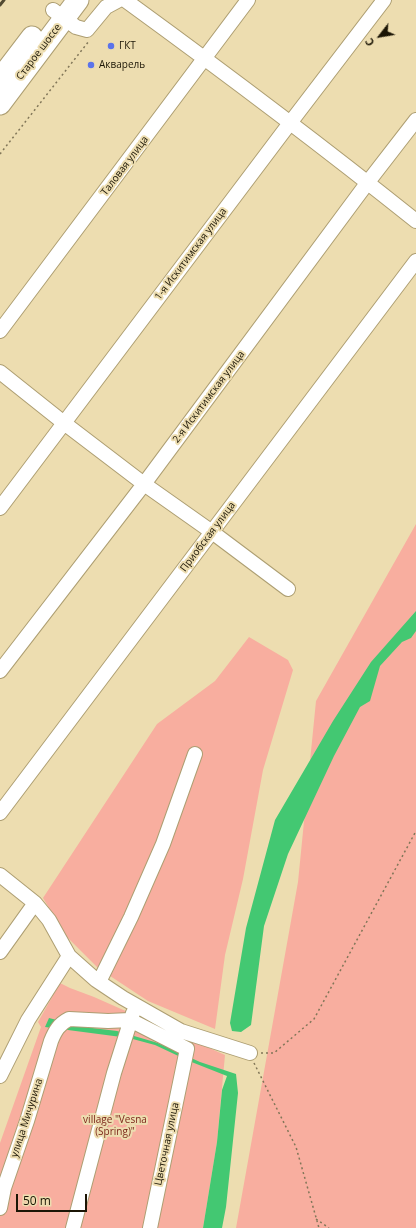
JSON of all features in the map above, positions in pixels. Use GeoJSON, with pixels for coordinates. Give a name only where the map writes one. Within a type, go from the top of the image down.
{"type":"FeatureCollection","features":[{"type":"Feature","properties":{"kind":"highway","name":"Старое шоссе"},"geometry":{"type":"LineString","coordinates":[[0,79],[59,9],[78,0]]}},
{"type":"Feature","properties":{"kind":"highway","name":"Старое шоссе"},"geometry":{"type":"LineString","coordinates":[[0,104],[59,9]]}},
{"type":"Feature","properties":{"kind":"street"},"geometry":{"type":"LineString","coordinates":[[59,9],[76,27],[87,30],[106,7],[119,0]]}},
{"type":"Feature","properties":{"kind":"street"},"geometry":{"type":"LineString","coordinates":[[125,0],[205,58],[368,182],[416,221]]}},
{"type":"Feature","properties":{"kind":"street","name":"Таловая улица"},"geometry":{"type":"LineString","coordinates":[[0,331],[248,0]]}},
{"type":"Feature","properties":{"kind":"street","name":"1-я Искитимская улица"},"geometry":{"type":"LineString","coordinates":[[0,508],[384,0]]}},
{"type":"Feature","properties":{"kind":"street","name":"2-я Искитимская улица"},"geometry":{"type":"LineString","coordinates":[[0,671],[144,484],[368,182],[416,120]]}},
{"type":"Feature","properties":{"kind":"street","name":"Приобская улица"},"geometry":{"type":"LineString","coordinates":[[0,813],[416,261]]}},
{"type":"Feature","properties":{"kind":"street"},"geometry":{"type":"LineString","coordinates":[[0,372],[144,484],[212,532],[288,589]]}},
{"type":"Feature","properties":{"kind":"street"},"geometry":{"type":"LineString","coordinates":[[99,982],[131,917],[163,844],[195,754]]}},
{"type":"Feature","properties":{"kind":"street"},"geometry":{"type":"LineString","coordinates":[[0,875],[34,903],[49,920],[69,956],[99,982],[136,1006],[181,1031],[250,1053]]}},
{"type":"Feature","properties":{"kind":"street"},"geometry":{"type":"LineString","coordinates":[[0,952],[34,903]]}},
{"type":"Feature","properties":{"kind":"street"},"geometry":{"type":"LineString","coordinates":[[0,1076],[28,1020],[69,956]]}},
{"type":"Feature","properties":{"kind":"street"},"geometry":{"type":"LineString","coordinates":[[73,1228],[114,1073],[136,1006]]}},
{"type":"Feature","properties":{"kind":"street","name":"улица Мичурина"},"geometry":{"type":"LineString","coordinates":[[0,1208],[4,1188],[27,1121],[51,1041],[60,1025],[69,1019],[73,1019],[96,1021],[127,1030]]}},
{"type":"Feature","properties":{"kind":"street","name":"Цветочная улица"},"geometry":{"type":"LineString","coordinates":[[127,1030],[187,1049],[150,1228]]}},
{"type":"Feature","properties":{"kind":"path"},"geometry":{"type":"LineString","coordinates":[[0,154],[92,37]]}},
{"type":"Feature","properties":{"kind":"path"},"geometry":{"type":"LineString","coordinates":[[319,1228],[296,1147],[250,1053],[274,1053],[314,1019],[416,831]]}},
{"type":"Feature","properties":{"kind":"path"},"geometry":{"type":"LineString","coordinates":[[316,1219],[328,1228]]}},
{"type":"Feature","properties":{"kind":"green space"},"geometry":{"type":"Polygon","coordinates":[[[416,524],[416,1228],[236,1228],[298,882],[316,701],[416,524]]]}},
{"type":"Feature","properties":{"kind":"green space"},"geometry":{"type":"Polygon","coordinates":[[[249,637],[288,660],[293,670],[263,770],[243,879],[225,955],[215,1029],[148,1001],[98,968],[66,936],[43,898],[157,724],[215,681],[249,637]]]}},
{"type":"Feature","properties":{"kind":"green space","name":"village \"Vesna (Spring)\""},"geometry":{"type":"Polygon","coordinates":[[[60,983],[225,1055],[217,1142],[203,1228],[0,1228],[0,1143],[41,1027],[38,1022],[60,983]]]}},
{"type":"Feature","properties":{"kind":"shaded area"},"geometry":{"type":"Polygon","coordinates":[[[416,611],[416,631],[411,638],[402,642],[380,666],[370,701],[360,707],[334,756],[288,854],[264,926],[251,1025],[241,1032],[232,1031],[230,1023],[246,928],[275,820],[333,721],[371,662],[416,611]]]}},
{"type":"Feature","properties":{"kind":"shaded area"},"geometry":{"type":"Polygon","coordinates":[[[49,1018],[84,1027],[117,1031],[158,1043],[200,1062],[236,1074],[238,1093],[226,1207],[222,1228],[203,1228],[217,1142],[222,1090],[227,1076],[189,1061],[155,1045],[129,1038],[45,1027],[49,1018]]]}},
{"type":"Feature","properties":{"kind":"railway"},"geometry":{"type":"LineString","coordinates":[[0,5],[4,0]]}},
{"type":"Feature","properties":{"kind":"place","name":"ГКТ"},"geometry":{"type":"Point","coordinates":[111,46]}},
{"type":"Feature","properties":{"kind":"place","name":"Акварель"},"geometry":{"type":"Point","coordinates":[91,65]}}]}
